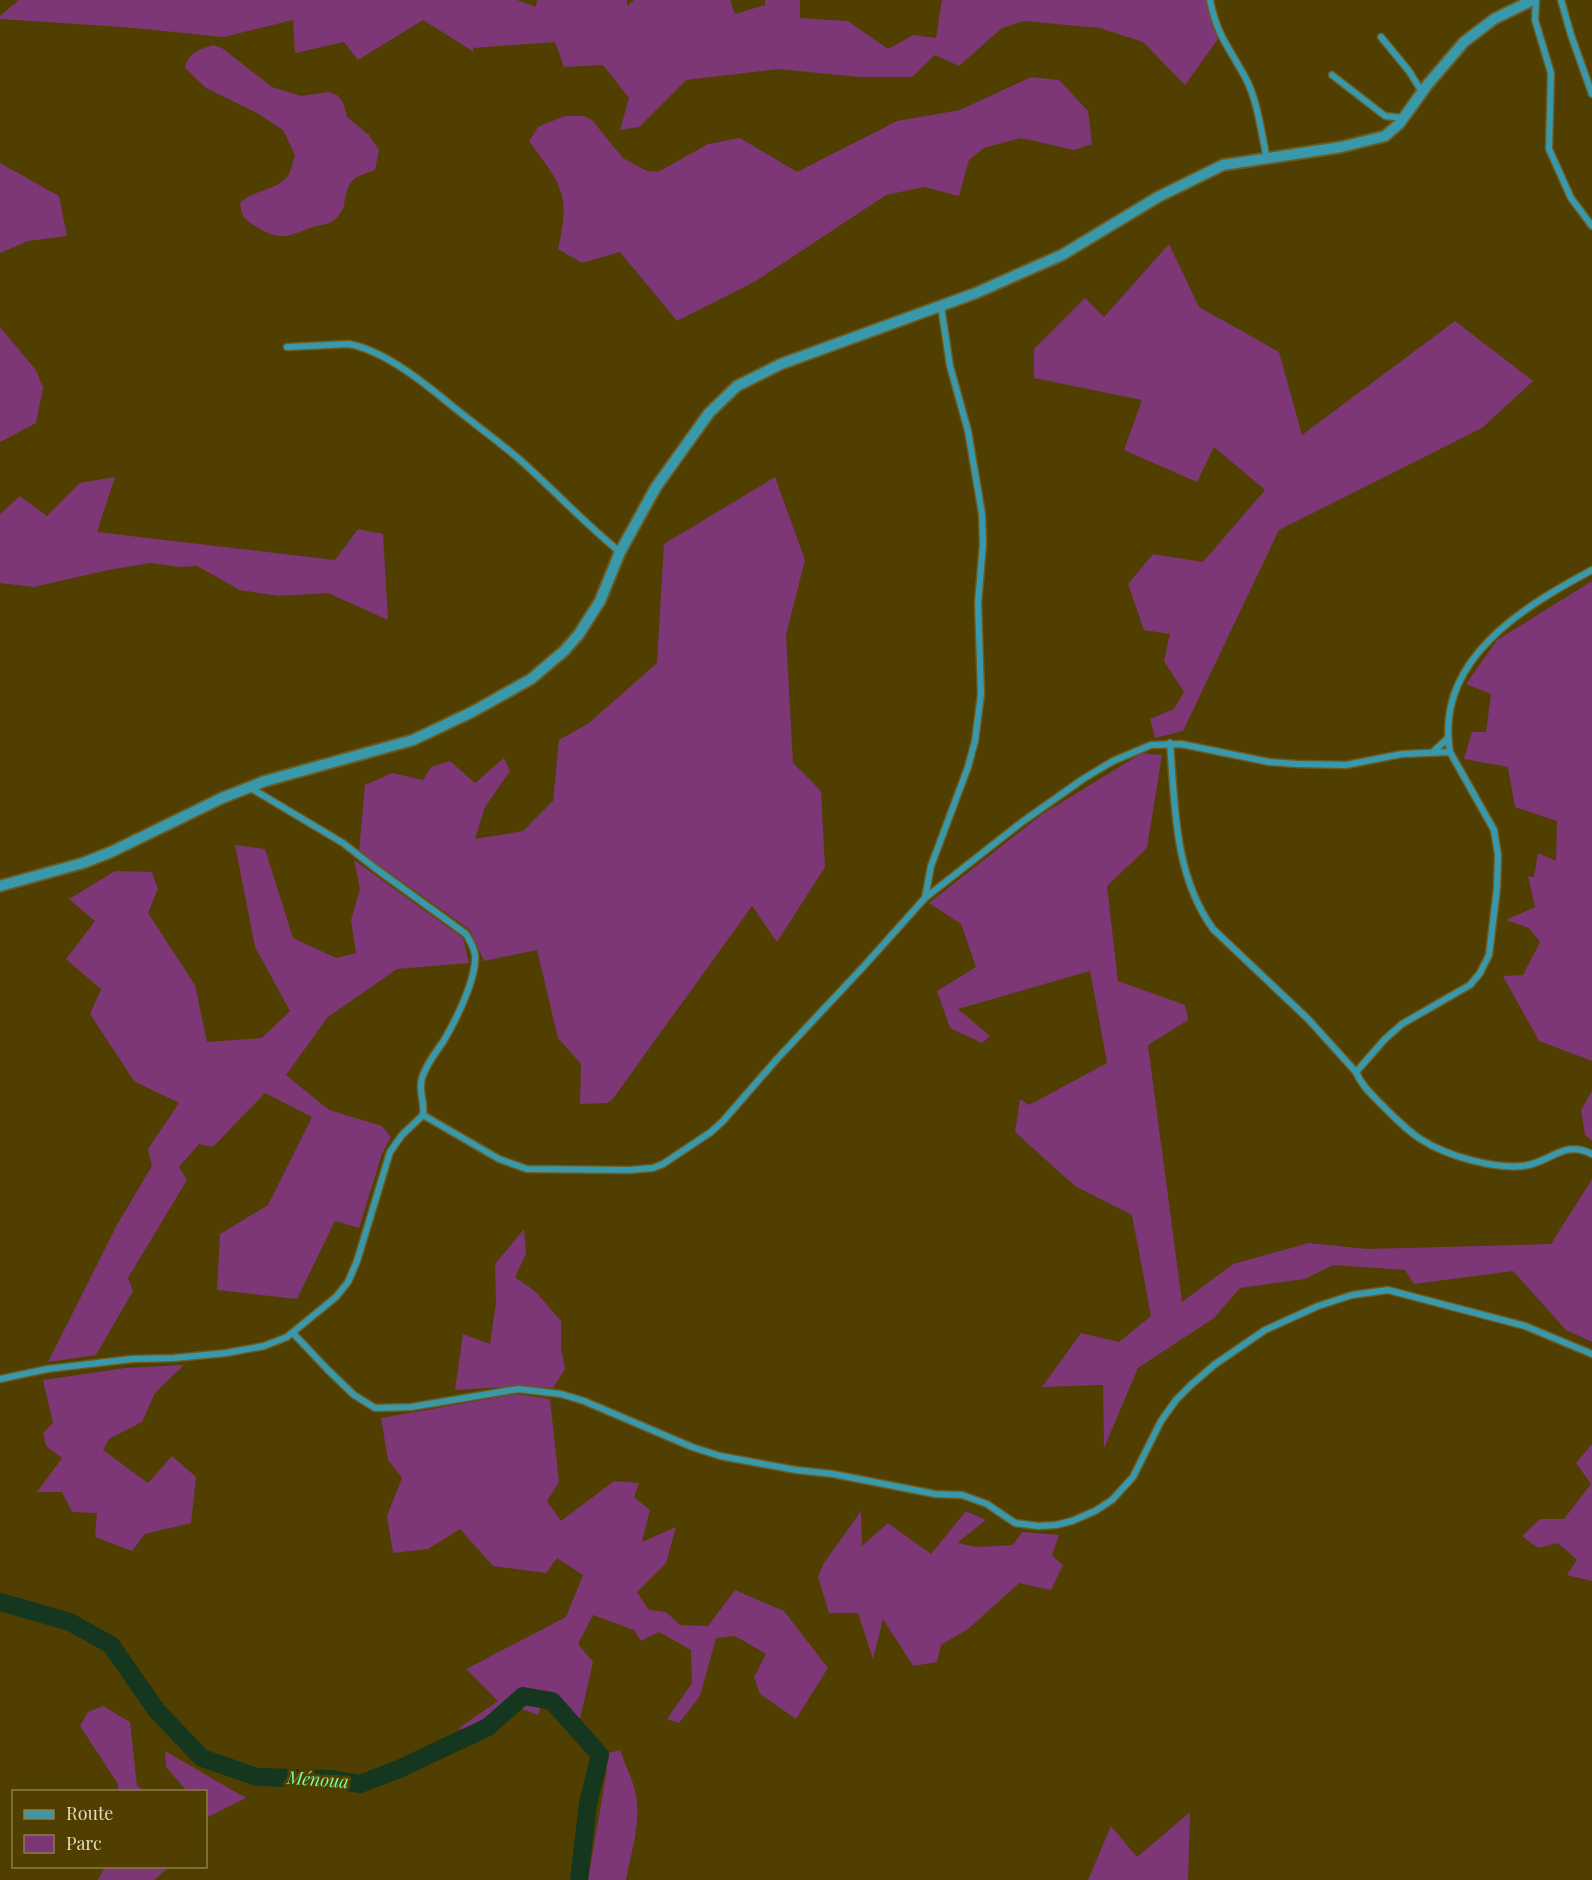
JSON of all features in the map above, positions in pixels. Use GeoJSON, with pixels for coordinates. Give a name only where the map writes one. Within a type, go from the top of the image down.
{"type":"FeatureCollection","features":[{"type":"Feature","properties":{"kind":"street"},"geometry":{"type":"LineString","coordinates":[[1210,0],[1219,34],[1246,78],[1256,108],[1267,159]]}},
{"type":"Feature","properties":{"kind":"street"},"geometry":{"type":"LineString","coordinates":[[0,886],[83,863],[111,852],[249,787],[413,740],[472,712],[531,679],[564,651],[579,634],[600,601],[620,552],[642,511],[682,449],[709,413],[737,386],[788,362],[976,293],[1062,255],[1158,197],[1206,172],[1238,162],[1375,140],[1392,132],[1441,68],[1474,33],[1494,19],[1535,0],[1535,20],[1551,73],[1549,149],[1571,198],[1592,226]]}},
{"type":"Feature","properties":{"kind":"street"},"geometry":{"type":"LineString","coordinates":[[1561,0],[1592,94]]}},
{"type":"Feature","properties":{"kind":"street"},"geometry":{"type":"LineString","coordinates":[[1380,37],[1409,71],[1422,93]]}},
{"type":"Feature","properties":{"kind":"street"},"geometry":{"type":"LineString","coordinates":[[1332,75],[1385,116],[1404,118]]}},
{"type":"Feature","properties":{"kind":"street"},"geometry":{"type":"LineString","coordinates":[[925,898],[932,866],[968,767],[975,741],[981,694],[978,603],[983,544],[982,514],[968,431],[950,366],[941,306]]}},
{"type":"Feature","properties":{"kind":"street"},"geometry":{"type":"LineString","coordinates":[[287,347],[359,346],[411,374],[517,457],[581,519],[620,552]]}},
{"type":"Feature","properties":{"kind":"street"},"geometry":{"type":"LineString","coordinates":[[1356,1072],[1385,1039],[1402,1024],[1470,985],[1480,973],[1489,955],[1497,888],[1498,855],[1494,830],[1450,752],[1448,738],[1452,701],[1458,683],[1475,655],[1496,633],[1524,610],[1592,570]]}},
{"type":"Feature","properties":{"kind":"street"},"geometry":{"type":"LineString","coordinates":[[1434,752],[1448,738]]}},
{"type":"Feature","properties":{"kind":"street"},"geometry":{"type":"LineString","coordinates":[[1170,743],[1177,831],[1184,868],[1200,912],[1213,929],[1308,1019],[1356,1072],[1360,1082],[1403,1125],[1423,1141],[1465,1158],[1516,1167],[1527,1166],[1575,1148],[1592,1154]]}},
{"type":"Feature","properties":{"kind":"street"},"geometry":{"type":"LineString","coordinates":[[423,1115],[499,1158],[527,1169],[629,1170],[653,1168],[663,1164],[711,1132],[723,1121],[925,898],[1022,822],[1083,779],[1137,750],[1151,745],[1170,743],[1269,762],[1346,765],[1402,754],[1450,752]]}},
{"type":"Feature","properties":{"kind":"street"},"geometry":{"type":"LineString","coordinates":[[0,1379],[47,1369],[132,1359],[226,1353],[282,1340],[336,1297],[348,1282],[357,1261],[390,1152],[402,1135],[423,1115],[421,1090],[423,1075],[464,999],[474,970],[475,956],[472,944],[466,934],[343,843],[249,787]]}},
{"type":"Feature","properties":{"kind":"street"},"geometry":{"type":"LineString","coordinates":[[293,1333],[354,1395],[375,1408],[411,1407],[518,1389],[561,1394],[584,1401],[692,1447],[720,1456],[796,1470],[833,1474],[935,1494],[963,1495],[987,1504],[1016,1522],[1038,1526],[1072,1521],[1095,1511],[1112,1500],[1133,1477],[1161,1421],[1176,1400],[1214,1365],[1264,1330],[1318,1306],[1352,1295],[1388,1290],[1525,1326],[1592,1354]]}},
{"type":"Feature","properties":{"kind":"green space"},"geometry":{"type":"Polygon","coordinates":[[[19,0],[517,0],[536,7],[537,0],[627,0],[627,6],[634,0],[730,0],[735,14],[765,5],[765,0],[800,0],[800,18],[848,21],[888,49],[913,35],[936,38],[942,0],[1206,0],[1218,39],[1185,85],[1143,42],[1100,28],[1024,21],[1002,28],[959,66],[935,55],[912,77],[859,77],[778,69],[686,80],[639,127],[620,130],[629,98],[603,65],[564,67],[555,42],[473,48],[474,52],[423,20],[358,60],[344,42],[295,53],[293,20],[224,37],[123,27],[0,19],[0,16],[19,0]]]}},
{"type":"Feature","properties":{"kind":"green space"},"geometry":{"type":"Polygon","coordinates":[[[213,45],[222,48],[272,87],[301,96],[328,92],[337,95],[343,102],[347,117],[369,135],[379,150],[375,170],[358,176],[351,182],[343,209],[334,220],[292,235],[281,236],[262,230],[244,217],[240,203],[245,198],[285,180],[295,155],[283,130],[257,113],[206,88],[185,68],[192,55],[213,45]]]}},
{"type":"Feature","properties":{"kind":"green space"},"geometry":{"type":"Polygon","coordinates":[[[1031,77],[1059,80],[1088,111],[1092,144],[1074,150],[1021,138],[984,148],[969,160],[959,196],[924,187],[886,195],[756,281],[677,321],[620,252],[582,263],[558,249],[563,215],[560,190],[556,180],[529,141],[538,127],[565,116],[584,116],[592,120],[623,158],[647,171],[658,172],[708,144],[740,138],[797,172],[897,121],[960,110],[1031,77]]]}},
{"type":"Feature","properties":{"kind":"green space"},"geometry":{"type":"Polygon","coordinates":[[[0,163],[59,196],[67,236],[28,241],[0,253],[0,163]]]}},
{"type":"Feature","properties":{"kind":"green space"},"geometry":{"type":"Polygon","coordinates":[[[1169,244],[1199,307],[1279,352],[1302,435],[1455,321],[1533,381],[1482,428],[1279,530],[1183,731],[1155,738],[1150,719],[1174,709],[1184,692],[1164,661],[1170,634],[1144,630],[1128,584],[1153,554],[1203,562],[1265,490],[1214,447],[1197,482],[1124,450],[1142,400],[1034,378],[1034,349],[1085,298],[1104,317],[1169,244]]]}},
{"type":"Feature","properties":{"kind":"green space"},"geometry":{"type":"Polygon","coordinates":[[[0,327],[36,370],[43,388],[36,423],[0,442],[0,327]]]}},
{"type":"Feature","properties":{"kind":"green space"},"geometry":{"type":"Polygon","coordinates":[[[115,477],[97,532],[335,560],[358,529],[383,534],[388,620],[328,593],[278,596],[240,590],[197,566],[180,567],[151,563],[34,587],[0,583],[0,514],[20,496],[47,516],[80,483],[115,477]]]}},
{"type":"Feature","properties":{"kind":"green space"},"geometry":{"type":"Polygon","coordinates":[[[775,477],[805,560],[786,635],[793,763],[821,791],[825,867],[777,942],[752,906],[612,1100],[607,1103],[580,1104],[581,1064],[558,1038],[537,950],[484,961],[470,930],[359,851],[365,785],[392,773],[423,780],[431,767],[450,761],[475,783],[504,758],[510,771],[485,807],[475,839],[523,831],[553,801],[559,740],[589,723],[657,663],[664,544],[775,477]]]}},
{"type":"Feature","properties":{"kind":"green space"},"geometry":{"type":"Polygon","coordinates":[[[1592,581],[1592,1061],[1539,1041],[1503,976],[1523,975],[1540,942],[1529,928],[1506,920],[1535,907],[1528,876],[1534,877],[1538,853],[1556,861],[1557,821],[1515,807],[1508,767],[1464,759],[1472,732],[1486,732],[1491,694],[1466,684],[1497,640],[1592,581]]]}},
{"type":"Feature","properties":{"kind":"green space"},"geometry":{"type":"Polygon","coordinates":[[[1142,753],[1162,755],[1147,848],[1107,886],[1118,981],[1185,1005],[1188,1020],[1148,1045],[1182,1302],[1233,1264],[1309,1243],[1367,1249],[1551,1244],[1592,1179],[1592,1342],[1566,1330],[1513,1271],[1414,1284],[1405,1270],[1333,1265],[1305,1279],[1240,1288],[1214,1318],[1138,1368],[1104,1448],[1103,1385],[1042,1387],[1081,1333],[1119,1342],[1151,1316],[1132,1215],[1075,1186],[1015,1132],[1020,1099],[1029,1105],[1107,1063],[1090,971],[958,1009],[990,1036],[982,1043],[950,1028],[937,991],[976,967],[961,924],[929,903],[1041,815],[1142,753]]]}},
{"type":"Feature","properties":{"kind":"green space"},"geometry":{"type":"Polygon","coordinates":[[[235,845],[265,849],[293,938],[336,958],[356,953],[351,920],[360,889],[354,860],[463,938],[469,963],[397,969],[328,1017],[286,1075],[329,1110],[382,1126],[391,1137],[382,1154],[359,1228],[335,1221],[297,1299],[217,1290],[220,1234],[268,1205],[312,1117],[265,1093],[213,1147],[199,1144],[179,1167],[187,1180],[128,1278],[133,1291],[96,1355],[48,1362],[118,1223],[152,1166],[148,1149],[179,1103],[134,1081],[90,1014],[101,989],[66,959],[95,921],[69,899],[115,871],[152,872],[158,889],[148,913],[195,985],[207,1042],[262,1038],[290,1011],[255,947],[235,845]]]}},
{"type":"Feature","properties":{"kind":"green space"},"geometry":{"type":"Polygon","coordinates":[[[1592,1091],[1592,1141],[1585,1135],[1581,1110],[1592,1091]]]}},
{"type":"Feature","properties":{"kind":"green space"},"geometry":{"type":"Polygon","coordinates":[[[524,1229],[526,1254],[515,1277],[536,1292],[561,1321],[561,1349],[565,1369],[553,1388],[517,1386],[455,1390],[463,1334],[490,1344],[496,1303],[495,1264],[524,1229]]]}},
{"type":"Feature","properties":{"kind":"green space"},"geometry":{"type":"Polygon","coordinates":[[[184,1365],[155,1393],[142,1422],[109,1439],[103,1450],[148,1483],[172,1456],[196,1477],[191,1523],[145,1534],[132,1551],[95,1537],[97,1513],[72,1512],[62,1492],[37,1492],[62,1458],[46,1446],[43,1433],[53,1423],[43,1380],[125,1368],[184,1365]]]}},
{"type":"Feature","properties":{"kind":"green space"},"geometry":{"type":"Polygon","coordinates":[[[516,1394],[550,1399],[559,1482],[547,1501],[561,1521],[614,1481],[639,1483],[634,1497],[650,1510],[642,1542],[676,1527],[666,1563],[637,1592],[649,1610],[666,1612],[680,1625],[708,1626],[735,1590],[784,1611],[828,1668],[796,1719],[760,1694],[754,1677],[766,1654],[735,1636],[716,1638],[700,1696],[679,1723],[667,1719],[692,1683],[691,1650],[659,1632],[641,1641],[634,1630],[593,1615],[578,1644],[593,1662],[580,1719],[581,1728],[546,1692],[538,1715],[506,1703],[465,1732],[459,1728],[498,1701],[466,1669],[566,1617],[583,1575],[557,1558],[546,1573],[493,1566],[460,1529],[428,1549],[393,1553],[387,1516],[402,1478],[388,1460],[381,1418],[516,1394]]]}},
{"type":"Feature","properties":{"kind":"green space"},"geometry":{"type":"Polygon","coordinates":[[[1592,1444],[1592,1581],[1567,1575],[1577,1560],[1558,1543],[1538,1548],[1522,1536],[1540,1519],[1564,1519],[1591,1484],[1576,1463],[1592,1444]]]}},
{"type":"Feature","properties":{"kind":"green space"},"geometry":{"type":"Polygon","coordinates":[[[861,1511],[862,1546],[888,1523],[931,1554],[966,1511],[986,1520],[957,1543],[977,1547],[1013,1545],[1022,1532],[1059,1535],[1052,1555],[1063,1565],[1051,1590],[1019,1583],[968,1629],[941,1645],[937,1662],[913,1666],[883,1619],[873,1659],[858,1613],[829,1613],[818,1577],[824,1563],[861,1511]]]}},
{"type":"Feature","properties":{"kind":"green space"},"geometry":{"type":"Polygon","coordinates":[[[103,1706],[130,1722],[137,1786],[144,1790],[118,1790],[118,1784],[80,1726],[88,1712],[103,1706]]]}},
{"type":"Feature","properties":{"kind":"green space"},"geometry":{"type":"Polygon","coordinates":[[[620,1750],[633,1784],[637,1806],[635,1838],[626,1880],[588,1880],[607,1770],[600,1755],[620,1750]]]}},
{"type":"Feature","properties":{"kind":"green space"},"geometry":{"type":"Polygon","coordinates":[[[165,1751],[246,1798],[207,1818],[207,1790],[186,1790],[166,1767],[165,1751]]]}},
{"type":"Feature","properties":{"kind":"green space"},"geometry":{"type":"Polygon","coordinates":[[[1190,1812],[1188,1880],[1088,1880],[1111,1826],[1137,1857],[1190,1812]]]}},
{"type":"Feature","properties":{"kind":"green space"},"geometry":{"type":"Polygon","coordinates":[[[104,1868],[168,1868],[154,1880],[98,1880],[104,1868]]]}},
{"type":"Feature","properties":{"kind":"waterway","name":"Ménoua"},"geometry":{"type":"LineString","coordinates":[[0,1602],[70,1622],[111,1645],[157,1711],[202,1758],[257,1777],[330,1779],[360,1784],[399,1769],[488,1727],[523,1696],[552,1701],[600,1755],[588,1804],[579,1880]]}}]}
